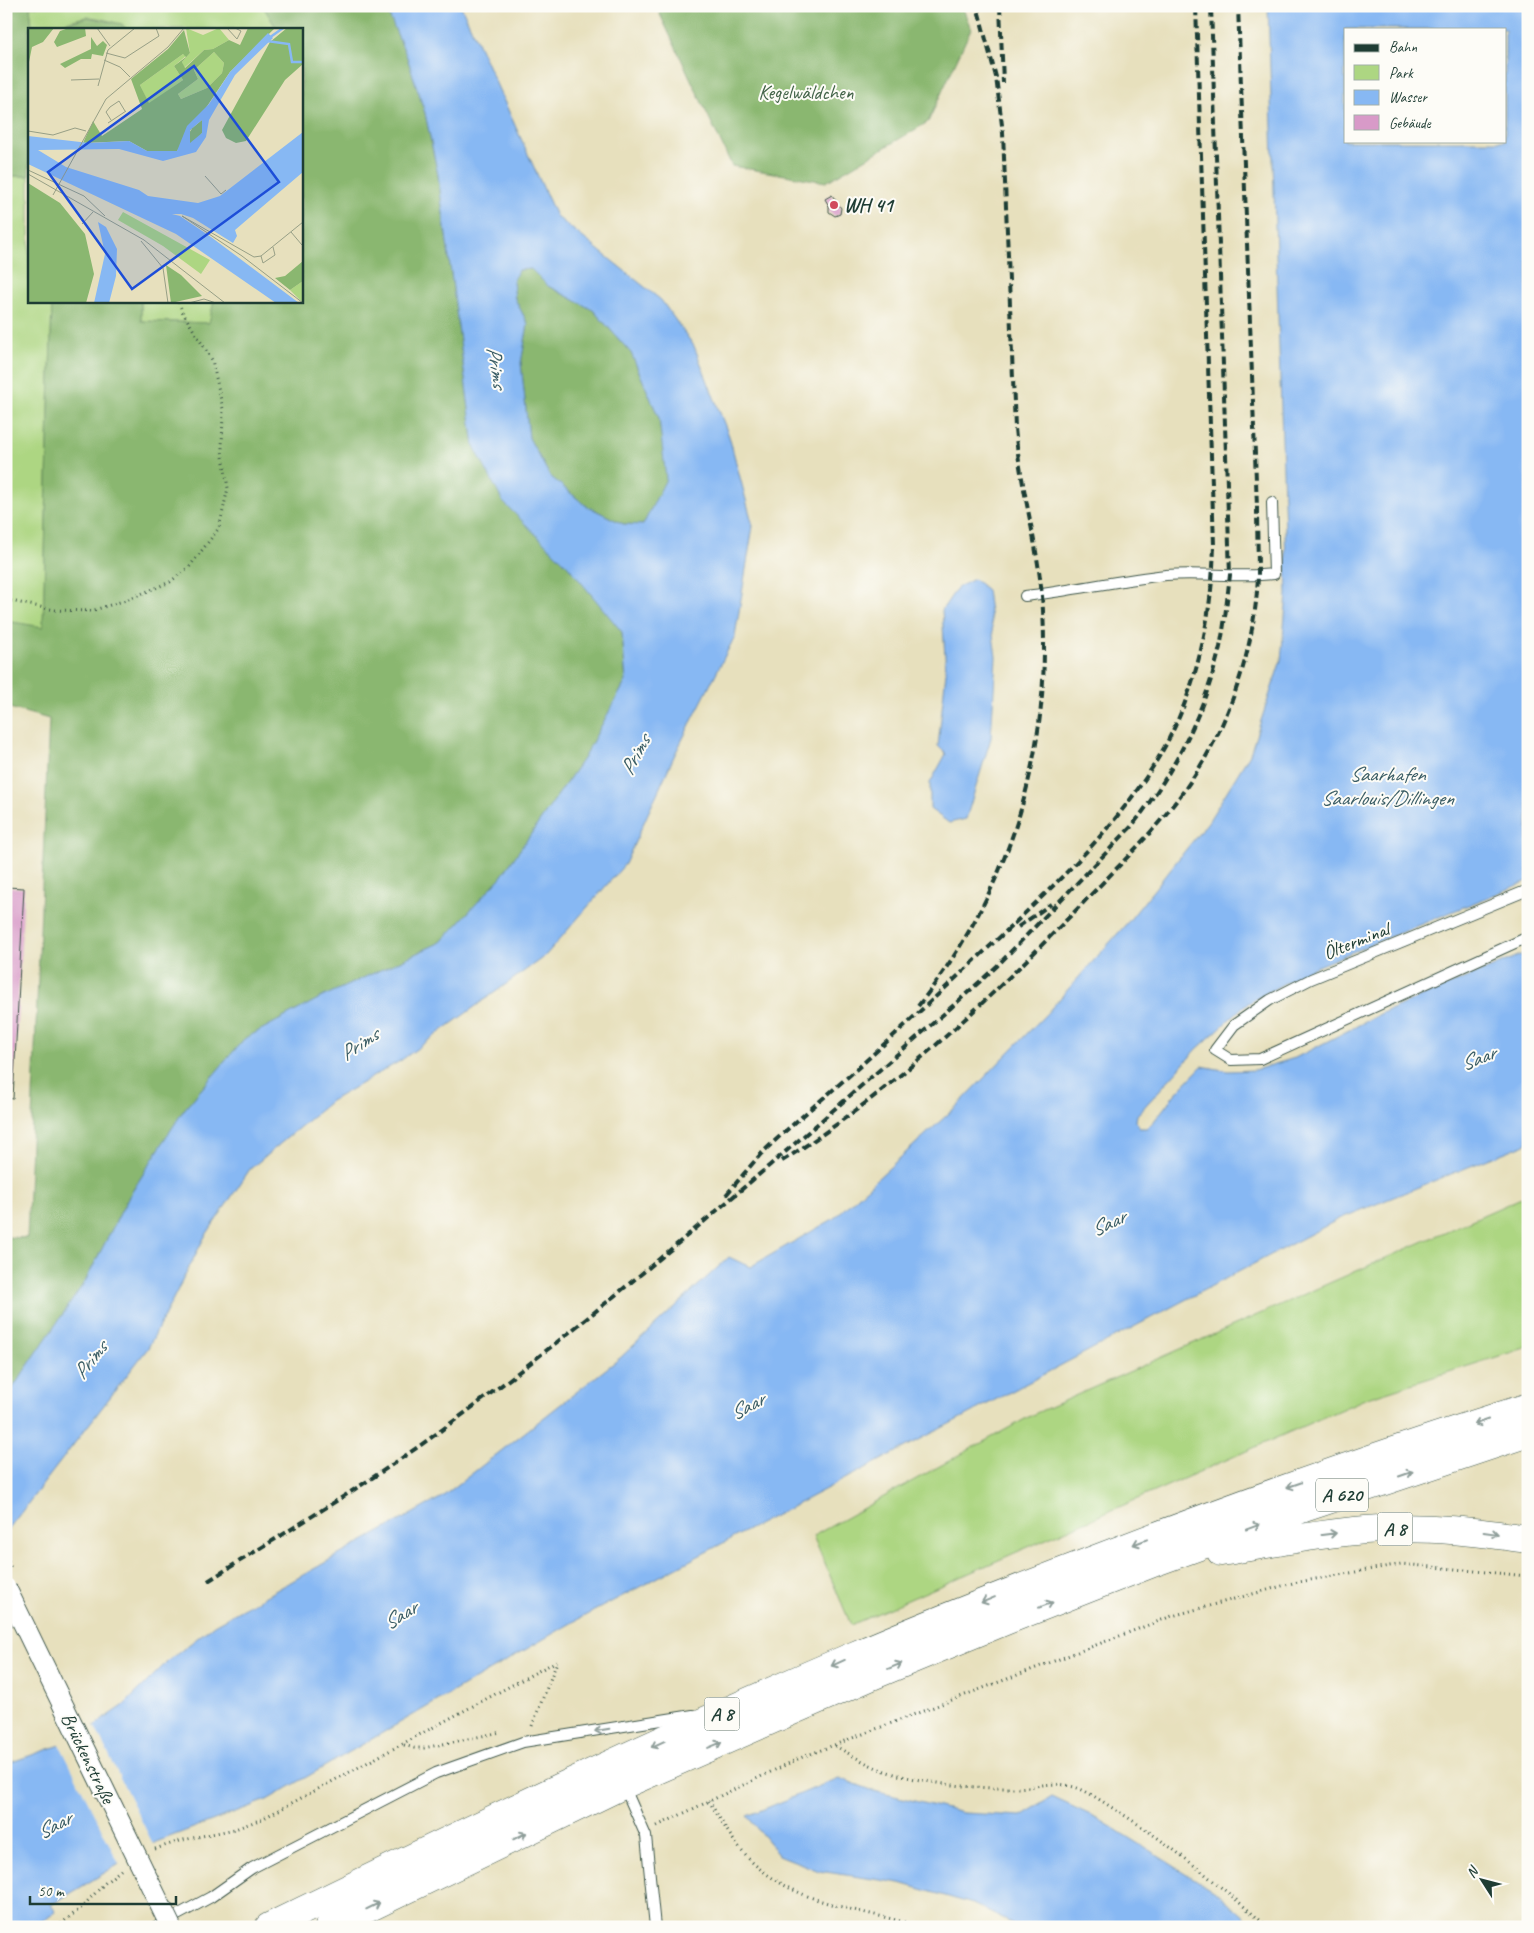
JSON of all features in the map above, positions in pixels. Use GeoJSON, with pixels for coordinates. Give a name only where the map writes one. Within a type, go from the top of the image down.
{"type":"FeatureCollection","features":[{"type":"Feature","properties":{"kind":"highway","name":"A 8"},"geometry":{"type":"LineString","coordinates":[[269,1927],[531,1802],[736,1707],[854,1655],[1002,1595],[1293,1485],[1528,1407]]}},
{"type":"Feature","properties":{"kind":"highway","name":"A 620"},"geometry":{"type":"LineString","coordinates":[[1158,1562],[1304,1508],[1528,1433]]}},
{"type":"Feature","properties":{"kind":"highway","name":"A 8"},"geometry":{"type":"LineString","coordinates":[[330,1927],[623,1785],[880,1672],[1158,1562],[1328,1534],[1381,1529],[1441,1529],[1528,1538]]}},
{"type":"Feature","properties":{"kind":"street","name":"Brückenstraße"},"geometry":{"type":"LineString","coordinates":[[6,1588],[164,1925]]}},
{"type":"Feature","properties":{"kind":"lane"},"geometry":{"type":"LineString","coordinates":[[1024,596],[1168,575],[1213,573],[1274,574],[1272,502]]}},
{"type":"Feature","properties":{"kind":"lane","name":"Ölterminal"},"geometry":{"type":"LineString","coordinates":[[1528,890],[1311,979],[1278,995],[1234,1025],[1215,1050],[1231,1060],[1260,1059],[1528,937]]}},
{"type":"Feature","properties":{"kind":"lane"},"geometry":{"type":"LineString","coordinates":[[164,1925],[211,1897],[252,1868],[436,1773],[523,1742],[736,1707]]}},
{"type":"Feature","properties":{"kind":"lane"},"geometry":{"type":"LineString","coordinates":[[623,1785],[646,1836],[655,1927]]}},
{"type":"Feature","properties":{"kind":"path"},"geometry":{"type":"LineString","coordinates":[[6,600],[55,610],[91,611],[126,600],[170,582],[190,566],[219,528],[228,488],[222,450],[223,409],[212,360],[183,313],[178,302]]}},
{"type":"Feature","properties":{"kind":"path"},"geometry":{"type":"LineString","coordinates":[[646,1836],[658,1825],[800,1758],[1172,1616],[1293,1583],[1401,1564],[1528,1576]]}},
{"type":"Feature","properties":{"kind":"path"},"geometry":{"type":"LineString","coordinates":[[153,1851],[184,1840],[235,1829],[262,1819],[557,1661],[530,1733],[523,1742],[512,1734],[505,1732],[424,1748],[414,1748],[404,1744]]}},
{"type":"Feature","properties":{"kind":"path"},"geometry":{"type":"LineString","coordinates":[[834,1746],[882,1770],[914,1778],[957,1785],[1014,1788],[1054,1783],[1086,1791],[1131,1819],[1220,1885],[1268,1927]]}},
{"type":"Feature","properties":{"kind":"path"},"geometry":{"type":"LineString","coordinates":[[709,1802],[750,1860],[772,1878],[795,1892],[829,1905],[921,1927]]}},
{"type":"Feature","properties":{"kind":"path"},"geometry":{"type":"LineString","coordinates":[[57,1927],[81,1908],[105,1883],[125,1867]]}},
{"type":"Feature","properties":{"kind":"green space"},"geometry":{"type":"Polygon","coordinates":[[[6,6],[30,6],[32,28],[28,28],[28,176],[6,176],[6,6]]]}},
{"type":"Feature","properties":{"kind":"green space"},"geometry":{"type":"Polygon","coordinates":[[[30,6],[263,6],[277,27],[125,28],[113,22],[86,17],[46,28],[32,28],[30,6]]]}},
{"type":"Feature","properties":{"kind":"green space"},"geometry":{"type":"Polygon","coordinates":[[[263,6],[385,6],[407,57],[425,113],[438,175],[474,446],[622,632],[626,681],[583,759],[501,877],[441,942],[322,997],[244,1039],[183,1111],[128,1198],[86,1280],[6,1398],[6,1237],[27,1238],[49,719],[6,707],[6,621],[43,627],[52,302],[141,302],[141,321],[209,323],[214,302],[302,302],[302,28],[276,28],[263,6]]]}},
{"type":"Feature","properties":{"kind":"green space","name":"Kegelwäldchen"},"geometry":{"type":"Polygon","coordinates":[[[656,6],[962,6],[971,29],[928,122],[826,182],[732,166],[656,6]]]}},
{"type":"Feature","properties":{"kind":"green space"},"geometry":{"type":"Polygon","coordinates":[[[87,17],[122,24],[125,28],[50,28],[87,17]]]}},
{"type":"Feature","properties":{"kind":"green space"},"geometry":{"type":"Polygon","coordinates":[[[6,176],[28,176],[28,302],[52,302],[43,628],[6,621],[6,176]]]}},
{"type":"Feature","properties":{"kind":"green space"},"geometry":{"type":"Polygon","coordinates":[[[531,269],[548,286],[593,310],[631,353],[659,418],[667,479],[643,525],[623,524],[585,505],[550,476],[529,438],[521,363],[528,324],[515,299],[513,282],[518,270],[531,269]]]}},
{"type":"Feature","properties":{"kind":"green space"},"geometry":{"type":"Polygon","coordinates":[[[141,302],[214,302],[210,323],[141,321],[141,302]]]}},
{"type":"Feature","properties":{"kind":"green space"},"geometry":{"type":"Polygon","coordinates":[[[1528,1195],[1528,1347],[1367,1398],[851,1625],[813,1536],[1034,1414],[1528,1195]]]}},
{"type":"Feature","properties":{"kind":"water","name":"Prims"},"geometry":{"type":"Polygon","coordinates":[[[385,6],[461,6],[556,216],[661,300],[694,346],[729,436],[753,526],[735,636],[675,754],[625,864],[545,956],[400,1061],[331,1101],[250,1169],[204,1238],[148,1348],[6,1532],[6,1398],[86,1280],[128,1198],[183,1111],[244,1039],[322,997],[441,942],[501,877],[583,759],[626,681],[622,632],[567,565],[503,502],[474,446],[438,175],[425,113],[407,57],[385,6]],[[531,269],[518,270],[513,282],[515,299],[528,324],[521,363],[529,438],[550,476],[585,505],[623,524],[643,525],[666,479],[659,418],[631,353],[593,310],[548,286],[531,269]]]}},
{"type":"Feature","properties":{"kind":"water"},"geometry":{"type":"Polygon","coordinates":[[[1268,6],[1528,6],[1528,881],[1308,970],[1245,1005],[1197,1049],[1137,1115],[1136,1121],[1139,1128],[1146,1128],[1151,1125],[1175,1094],[1202,1066],[1228,1071],[1255,1070],[1295,1058],[1382,1013],[1528,952],[1528,1143],[1339,1219],[573,1622],[267,1800],[156,1842],[51,1905],[56,1912],[34,1927],[6,1927],[6,1764],[72,1741],[123,1706],[168,1661],[214,1625],[442,1497],[620,1358],[729,1257],[750,1267],[833,1219],[957,1106],[1047,1013],[1128,922],[1208,822],[1250,754],[1281,660],[1287,594],[1268,6]]]}},
{"type":"Feature","properties":{"kind":"water"},"geometry":{"type":"Polygon","coordinates":[[[974,579],[987,590],[996,657],[991,738],[966,819],[949,823],[930,809],[930,783],[946,754],[938,746],[946,672],[942,610],[957,588],[974,579]]]}},
{"type":"Feature","properties":{"kind":"water"},"geometry":{"type":"Polygon","coordinates":[[[839,1778],[874,1791],[963,1813],[1021,1816],[1052,1797],[1097,1818],[1219,1894],[1256,1927],[1019,1927],[973,1904],[900,1883],[819,1871],[779,1855],[747,1816],[839,1778]]]}},
{"type":"Feature","properties":{"kind":"pier"},"geometry":{"type":"Polygon","coordinates":[[[93,1723],[154,1846],[120,1866],[59,1743],[71,1739],[93,1723]]]}},
{"type":"Feature","properties":{"kind":"building","name":"WH 41"},"geometry":{"type":"Polygon","coordinates":[[[832,195],[841,208],[840,214],[835,216],[829,212],[829,206],[825,199],[832,195]]]}},
{"type":"Feature","properties":{"kind":"building"},"geometry":{"type":"Polygon","coordinates":[[[6,887],[24,888],[13,1099],[6,1098],[6,887]]]}},
{"type":"Feature","properties":{"kind":"railway"},"geometry":{"type":"LineString","coordinates":[[918,1006],[951,961],[979,913],[1002,864],[1020,813],[1033,761],[1041,707],[1044,652],[1042,596],[1015,428],[1003,133],[996,77],[977,6]]}},
{"type":"Feature","properties":{"kind":"railway"},"geometry":{"type":"LineString","coordinates":[[1000,6],[1003,83]]}},
{"type":"Feature","properties":{"kind":"railway"},"geometry":{"type":"LineString","coordinates":[[726,1195],[762,1153],[869,1058],[1069,870],[1111,824],[1148,775],[1164,748],[1186,700],[1201,649],[1206,624],[1213,571],[1214,545],[1196,6]]}},
{"type":"Feature","properties":{"kind":"railway"},"geometry":{"type":"LineString","coordinates":[[208,1581],[357,1488],[415,1449],[510,1379],[639,1276],[997,966],[1131,827],[1161,786],[1186,742],[1213,672],[1222,638],[1230,575],[1211,6]]}},
{"type":"Feature","properties":{"kind":"railway"},"geometry":{"type":"LineString","coordinates":[[782,1161],[823,1134],[902,1074],[976,1009],[1047,939],[1143,840],[1180,796],[1211,747],[1231,703],[1252,631],[1258,575],[1238,6]]}},
{"type":"Feature","properties":{"kind":"railway"},"geometry":{"type":"LineString","coordinates":[[1018,927],[1051,904]]}},
{"type":"Feature","properties":{"kind":"place","name":"WH 41"},"geometry":{"type":"Point","coordinates":[834,205]}},
{"type":"Feature","properties":{"kind":"water label","name":"Saarhafen Saarlouis/Dillingen"},"geometry":{"type":"Point","coordinates":[1387,786]}},
{"type":"Feature","properties":{"kind":"water label","name":"Saar"},"geometry":{"type":"Point","coordinates":[1478,1058]}},
{"type":"Feature","properties":{"kind":"water label","name":"Saar"},"geometry":{"type":"Point","coordinates":[1108,1223]}},
{"type":"Feature","properties":{"kind":"water label","name":"Saar"},"geometry":{"type":"Point","coordinates":[747,1406]}},
{"type":"Feature","properties":{"kind":"water label","name":"Saar"},"geometry":{"type":"Point","coordinates":[400,1615]}},
{"type":"Feature","properties":{"kind":"water label","name":"Saar"},"geometry":{"type":"Point","coordinates":[54,1825]}}]}
